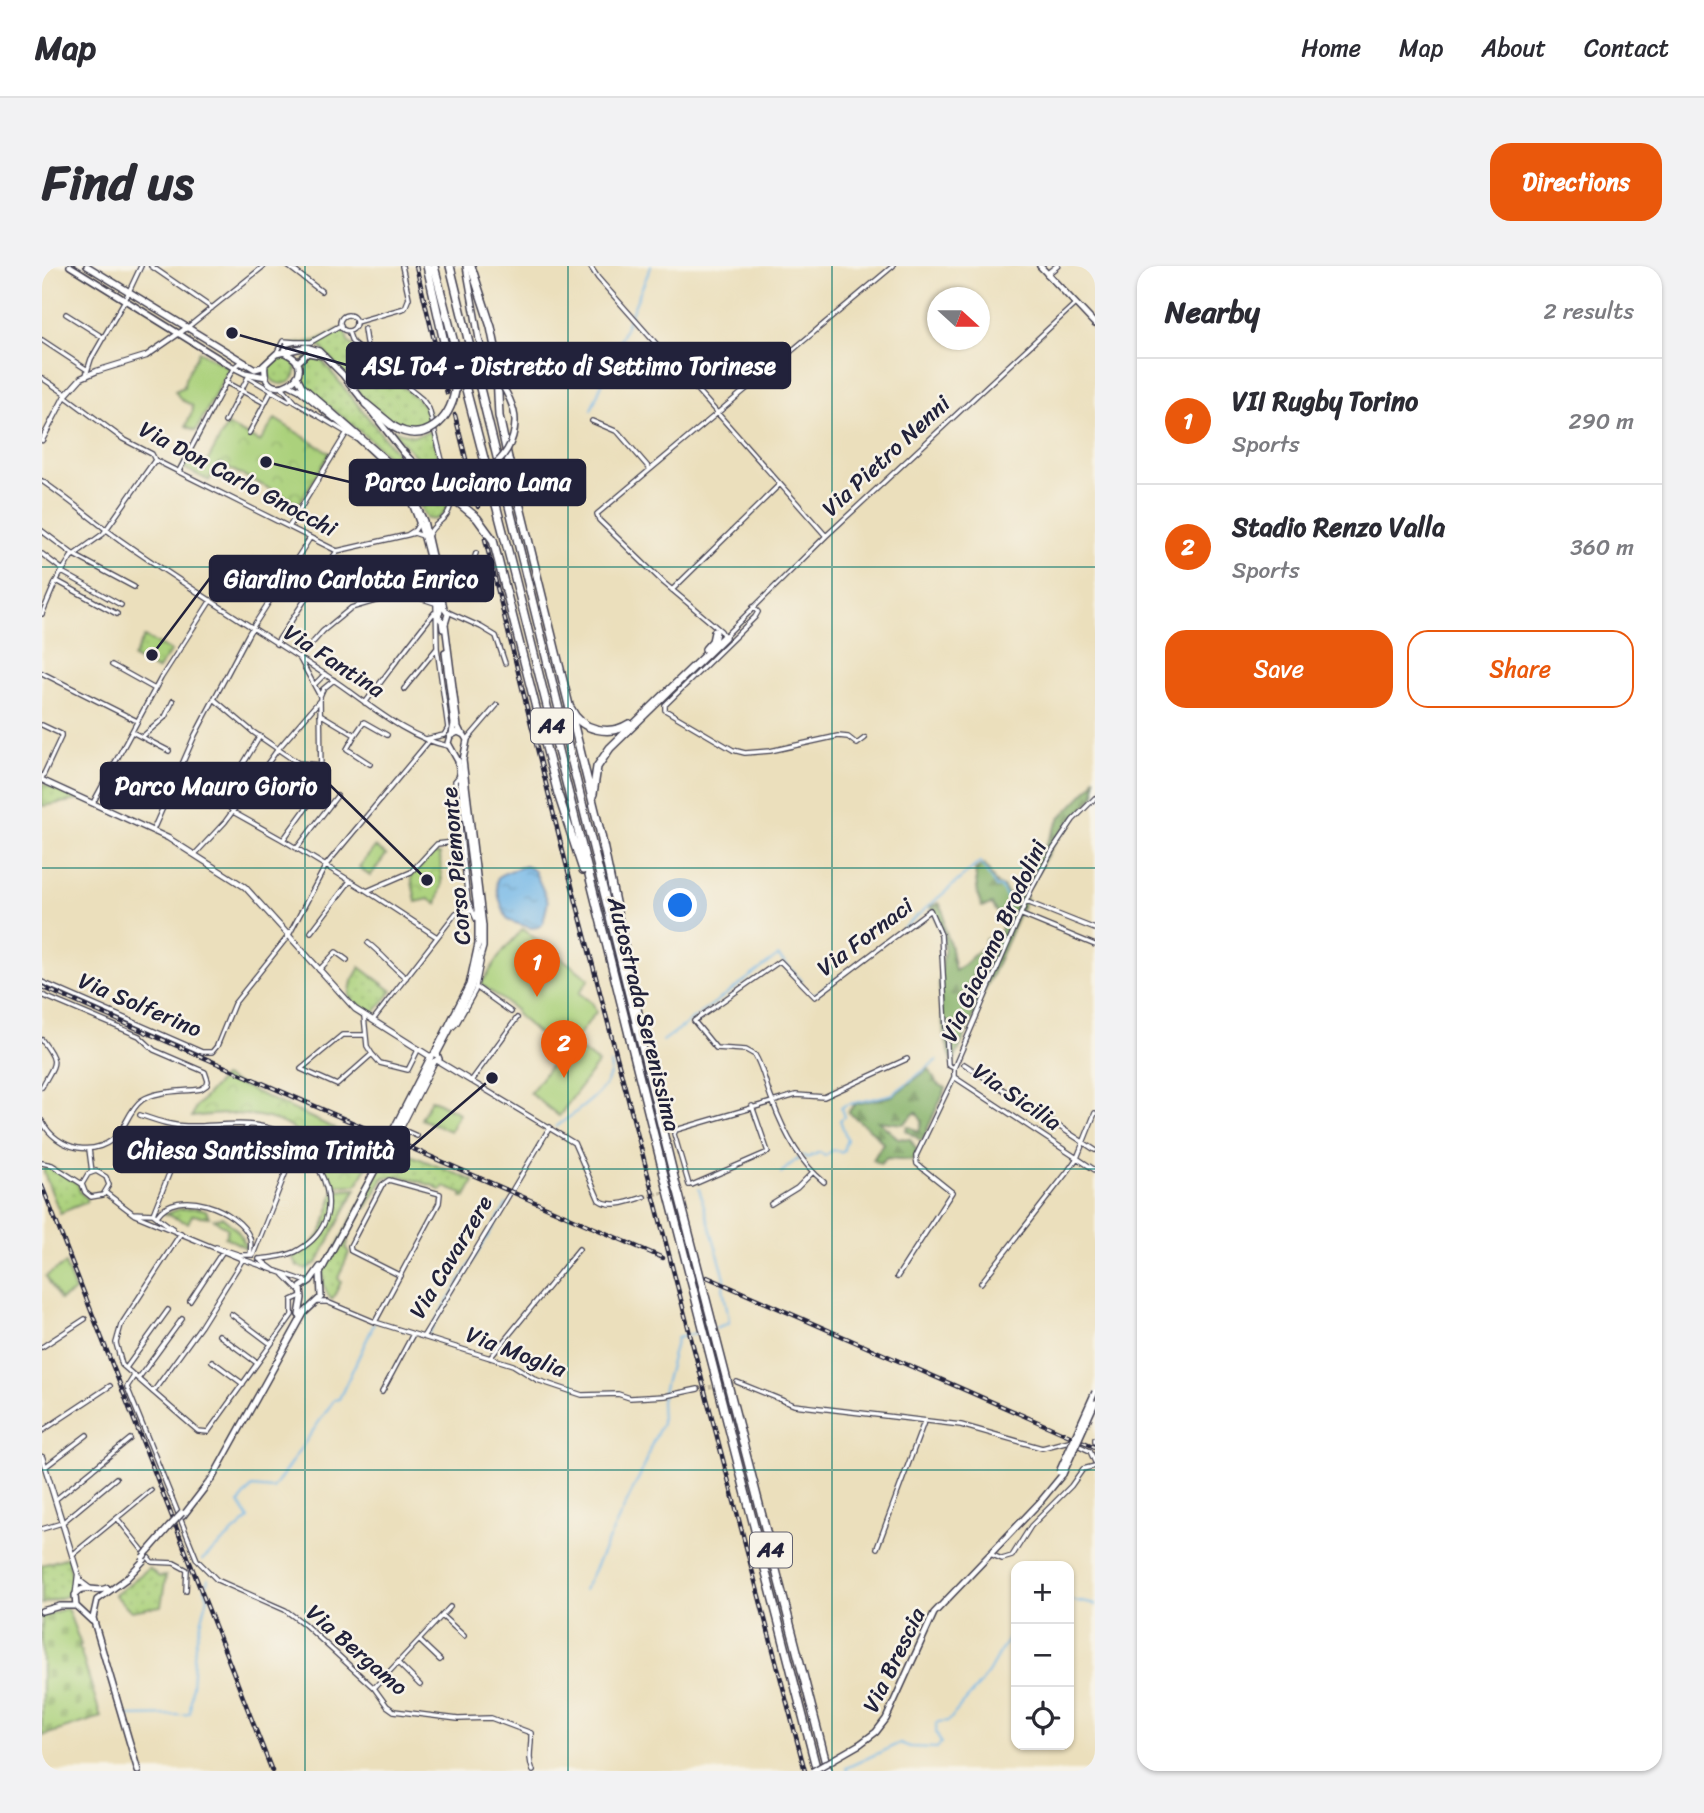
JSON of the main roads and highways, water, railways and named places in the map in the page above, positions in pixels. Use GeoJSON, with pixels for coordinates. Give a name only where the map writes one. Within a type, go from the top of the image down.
{"type":"FeatureCollection","features":[{"type":"Feature","properties":{"kind":"highway"},"geometry":{"type":"LineString","coordinates":[[366,404],[394,427],[407,432],[434,427],[446,418],[451,410],[455,391],[427,266]]}},
{"type":"Feature","properties":{"kind":"highway","name":"Autostrada Serenissima"},"geometry":{"type":"LineString","coordinates":[[434,266],[815,1771]]}},
{"type":"Feature","properties":{"kind":"highway","name":"Autostrada Serenissima"},"geometry":{"type":"LineString","coordinates":[[450,266],[475,358],[494,446],[661,1127],[828,1771]]}},
{"type":"Feature","properties":{"kind":"highway"},"geometry":{"type":"LineString","coordinates":[[471,266],[491,327],[496,352],[501,426],[601,835]]}},
{"type":"Feature","properties":{"kind":"highway"},"geometry":{"type":"LineString","coordinates":[[403,452],[417,472],[469,509],[493,540],[558,794],[576,844],[589,893],[598,910]]}},
{"type":"Feature","properties":{"kind":"highway"},"geometry":{"type":"LineString","coordinates":[[699,659],[713,641],[715,632]]}},
{"type":"Feature","properties":{"kind":"highway"},"geometry":{"type":"LineString","coordinates":[[565,696],[572,714],[587,726],[598,730],[617,730],[635,721],[724,637],[620,737],[602,758],[597,767],[592,791],[661,1127]]}},
{"type":"Feature","properties":{"kind":"main road"},"geometry":{"type":"LineString","coordinates":[[70,266],[245,373],[266,377],[273,384],[282,387],[290,385],[297,376]]}},
{"type":"Feature","properties":{"kind":"main road"},"geometry":{"type":"LineString","coordinates":[[87,266],[254,368],[259,369],[276,354],[310,347],[327,357],[414,463],[432,474],[454,480],[478,475],[494,466],[506,452],[514,432],[511,401],[487,362],[479,339],[466,266]]}},
{"type":"Feature","properties":{"kind":"main road"},"geometry":{"type":"LineString","coordinates":[[1040,266],[1095,324]]}},
{"type":"Feature","properties":{"kind":"main road"},"geometry":{"type":"LineString","coordinates":[[285,353],[297,363]]}},
{"type":"Feature","properties":{"kind":"main road"},"geometry":{"type":"LineString","coordinates":[[327,357],[308,353],[297,363],[297,376],[302,386],[393,466],[410,488],[421,522],[425,537],[445,615],[458,726],[467,740],[465,748],[460,751],[449,746],[454,724],[445,615],[432,569],[425,537]]}},
{"type":"Feature","properties":{"kind":"main road"},"geometry":{"type":"LineString","coordinates":[[266,363],[266,377]]}},
{"type":"Feature","properties":{"kind":"main road"},"geometry":{"type":"LineString","coordinates":[[290,385],[300,390],[391,470],[402,484],[421,522]]}},
{"type":"Feature","properties":{"kind":"main road"},"geometry":{"type":"LineString","coordinates":[[452,734],[461,733]]}},
{"type":"Feature","properties":{"kind":"main road","name":"Corso Piemonte"},"geometry":{"type":"LineString","coordinates":[[434,1058],[471,978],[477,951],[478,929],[460,775],[457,757],[449,746]]}},
{"type":"Feature","properties":{"kind":"main road","name":"Corso Piemonte"},"geometry":{"type":"LineString","coordinates":[[434,1058],[471,989],[481,957],[483,926],[463,760],[465,748]]}},
{"type":"Feature","properties":{"kind":"main road"},"geometry":{"type":"LineString","coordinates":[[60,1606],[80,1589],[102,1591],[123,1578],[149,1553],[207,1487],[304,1313],[315,1302],[321,1288],[322,1269],[434,1058]]}},
{"type":"Feature","properties":{"kind":"main road"},"geometry":{"type":"LineString","coordinates":[[183,1515],[211,1474],[299,1314],[301,1295],[317,1272],[388,1143]]}},
{"type":"Feature","properties":{"kind":"main road"},"geometry":{"type":"LineString","coordinates":[[309,1281],[321,1288]]}},
{"type":"Feature","properties":{"kind":"main road"},"geometry":{"type":"LineString","coordinates":[[301,1295],[307,1302],[315,1302]]}},
{"type":"Feature","properties":{"kind":"main road","name":"Via Brescia"},"geometry":{"type":"LineString","coordinates":[[1061,1473],[1095,1392]]}},
{"type":"Feature","properties":{"kind":"main road","name":"Via Brescia"},"geometry":{"type":"LineString","coordinates":[[815,1771],[860,1744],[876,1732],[886,1719],[934,1613],[1051,1488],[1095,1403]]}},
{"type":"Feature","properties":{"kind":"main road"},"geometry":{"type":"LineString","coordinates":[[93,1624],[97,1600],[126,1579],[144,1558]]}},
{"type":"Feature","properties":{"kind":"main road"},"geometry":{"type":"LineString","coordinates":[[90,1588],[97,1600]]}},
{"type":"Feature","properties":{"kind":"main road"},"geometry":{"type":"LineString","coordinates":[[75,1594],[76,1606]]}},
{"type":"Feature","properties":{"kind":"main road"},"geometry":{"type":"LineString","coordinates":[[42,1611],[60,1606],[76,1606],[83,1610],[93,1624],[138,1771]]}},
{"type":"Feature","properties":{"kind":"main road"},"geometry":{"type":"LineString","coordinates":[[83,1610],[94,1607]]}},
{"type":"Feature","properties":{"kind":"water"},"geometry":{"type":"Polygon","coordinates":[[[525,866],[534,870],[548,901],[543,923],[532,928],[509,921],[497,886],[500,875],[525,866]]]}},
{"type":"Feature","properties":{"kind":"waterway"},"geometry":{"type":"LineString","coordinates":[[591,410],[651,266]]}},
{"type":"Feature","properties":{"kind":"waterway"},"geometry":{"type":"LineString","coordinates":[[903,928],[980,862],[1011,905]]}},
{"type":"Feature","properties":{"kind":"waterway"},"geometry":{"type":"LineString","coordinates":[[663,1041],[778,956],[802,981]]}},
{"type":"Feature","properties":{"kind":"waterway"},"geometry":{"type":"LineString","coordinates":[[813,994],[837,978]]}},
{"type":"Feature","properties":{"kind":"waterway"},"geometry":{"type":"LineString","coordinates":[[803,1155],[807,1158],[820,1152],[825,1156],[833,1150],[843,1152],[847,1139],[840,1120],[844,1117],[841,1108],[893,1094],[937,1060]]}},
{"type":"Feature","properties":{"kind":"waterway"},"geometry":{"type":"LineString","coordinates":[[556,1127],[600,1091],[607,1082],[610,1063]]}},
{"type":"Feature","properties":{"kind":"waterway"},"geometry":{"type":"LineString","coordinates":[[781,1173],[798,1158]]}},
{"type":"Feature","properties":{"kind":"waterway"},"geometry":{"type":"LineString","coordinates":[[699,1189],[725,1278],[723,1288],[729,1323],[715,1328]]}},
{"type":"Feature","properties":{"kind":"waterway"},"geometry":{"type":"LineString","coordinates":[[428,1334],[507,1204]]}},
{"type":"Feature","properties":{"kind":"waterway"},"geometry":{"type":"LineString","coordinates":[[202,1560],[249,1519],[239,1503],[252,1487],[273,1489],[334,1400],[339,1399],[374,1324]]}},
{"type":"Feature","properties":{"kind":"waterway"},"geometry":{"type":"LineString","coordinates":[[584,1590],[646,1463],[662,1423],[661,1400],[677,1338],[703,1331]]}},
{"type":"Feature","properties":{"kind":"waterway"},"geometry":{"type":"LineString","coordinates":[[184,1715],[190,1713],[195,1645],[208,1597],[205,1589],[208,1579]]}},
{"type":"Feature","properties":{"kind":"waterway"},"geometry":{"type":"LineString","coordinates":[[1074,1600],[1095,1605]]}},
{"type":"Feature","properties":{"kind":"waterway"},"geometry":{"type":"LineString","coordinates":[[847,1771],[846,1768],[900,1743],[910,1747],[937,1748],[941,1743],[936,1732],[937,1722],[949,1721],[980,1685],[1011,1634]]}},
{"type":"Feature","properties":{"kind":"waterway"},"geometry":{"type":"LineString","coordinates":[[125,1716],[180,1715]]}},
{"type":"Feature","properties":{"kind":"tunnel"},"geometry":{"type":"LineString","coordinates":[[644,1197],[669,1191]]}},
{"type":"Feature","properties":{"kind":"tunnel"},"geometry":{"type":"LineString","coordinates":[[698,1389],[737,1382]]}},
{"type":"Feature","properties":{"kind":"railway"},"geometry":{"type":"LineString","coordinates":[[416,266],[447,393]]}},
{"type":"Feature","properties":{"kind":"railway"},"geometry":{"type":"LineString","coordinates":[[455,415],[478,507]]}},
{"type":"Feature","properties":{"kind":"railway"},"geometry":{"type":"LineString","coordinates":[[485,539],[563,852],[805,1771]]}},
{"type":"Feature","properties":{"kind":"railway"},"geometry":{"type":"LineString","coordinates":[[42,987],[663,1258]]}},
{"type":"Feature","properties":{"kind":"railway"},"geometry":{"type":"LineString","coordinates":[[42,1186],[272,1771]]}},
{"type":"Feature","properties":{"kind":"railway"},"geometry":{"type":"LineString","coordinates":[[707,1277],[1095,1447]]}},
{"type":"Feature","properties":{"kind":"place","name":"ASL To4 - Distretto di Settimo Torinese"},"geometry":{"type":"Point","coordinates":[232,333]}},
{"type":"Feature","properties":{"kind":"place","name":"Parco Luciano Lama"},"geometry":{"type":"Point","coordinates":[266,462]}},
{"type":"Feature","properties":{"kind":"place","name":"Giardino Carlotta Enrico"},"geometry":{"type":"Point","coordinates":[152,655]}},
{"type":"Feature","properties":{"kind":"place","name":"Parco Mauro Giorio"},"geometry":{"type":"Point","coordinates":[427,880]}},
{"type":"Feature","properties":{"kind":"place","name":"VII Rugby Torino"},"geometry":{"type":"Point","coordinates":[537,997]}},
{"type":"Feature","properties":{"kind":"place","name":"Chiesa Santissima Trinità"},"geometry":{"type":"Point","coordinates":[492,1078]}},
{"type":"Feature","properties":{"kind":"place","name":"Stadio Renzo Valla"},"geometry":{"type":"Point","coordinates":[564,1078]}}]}
